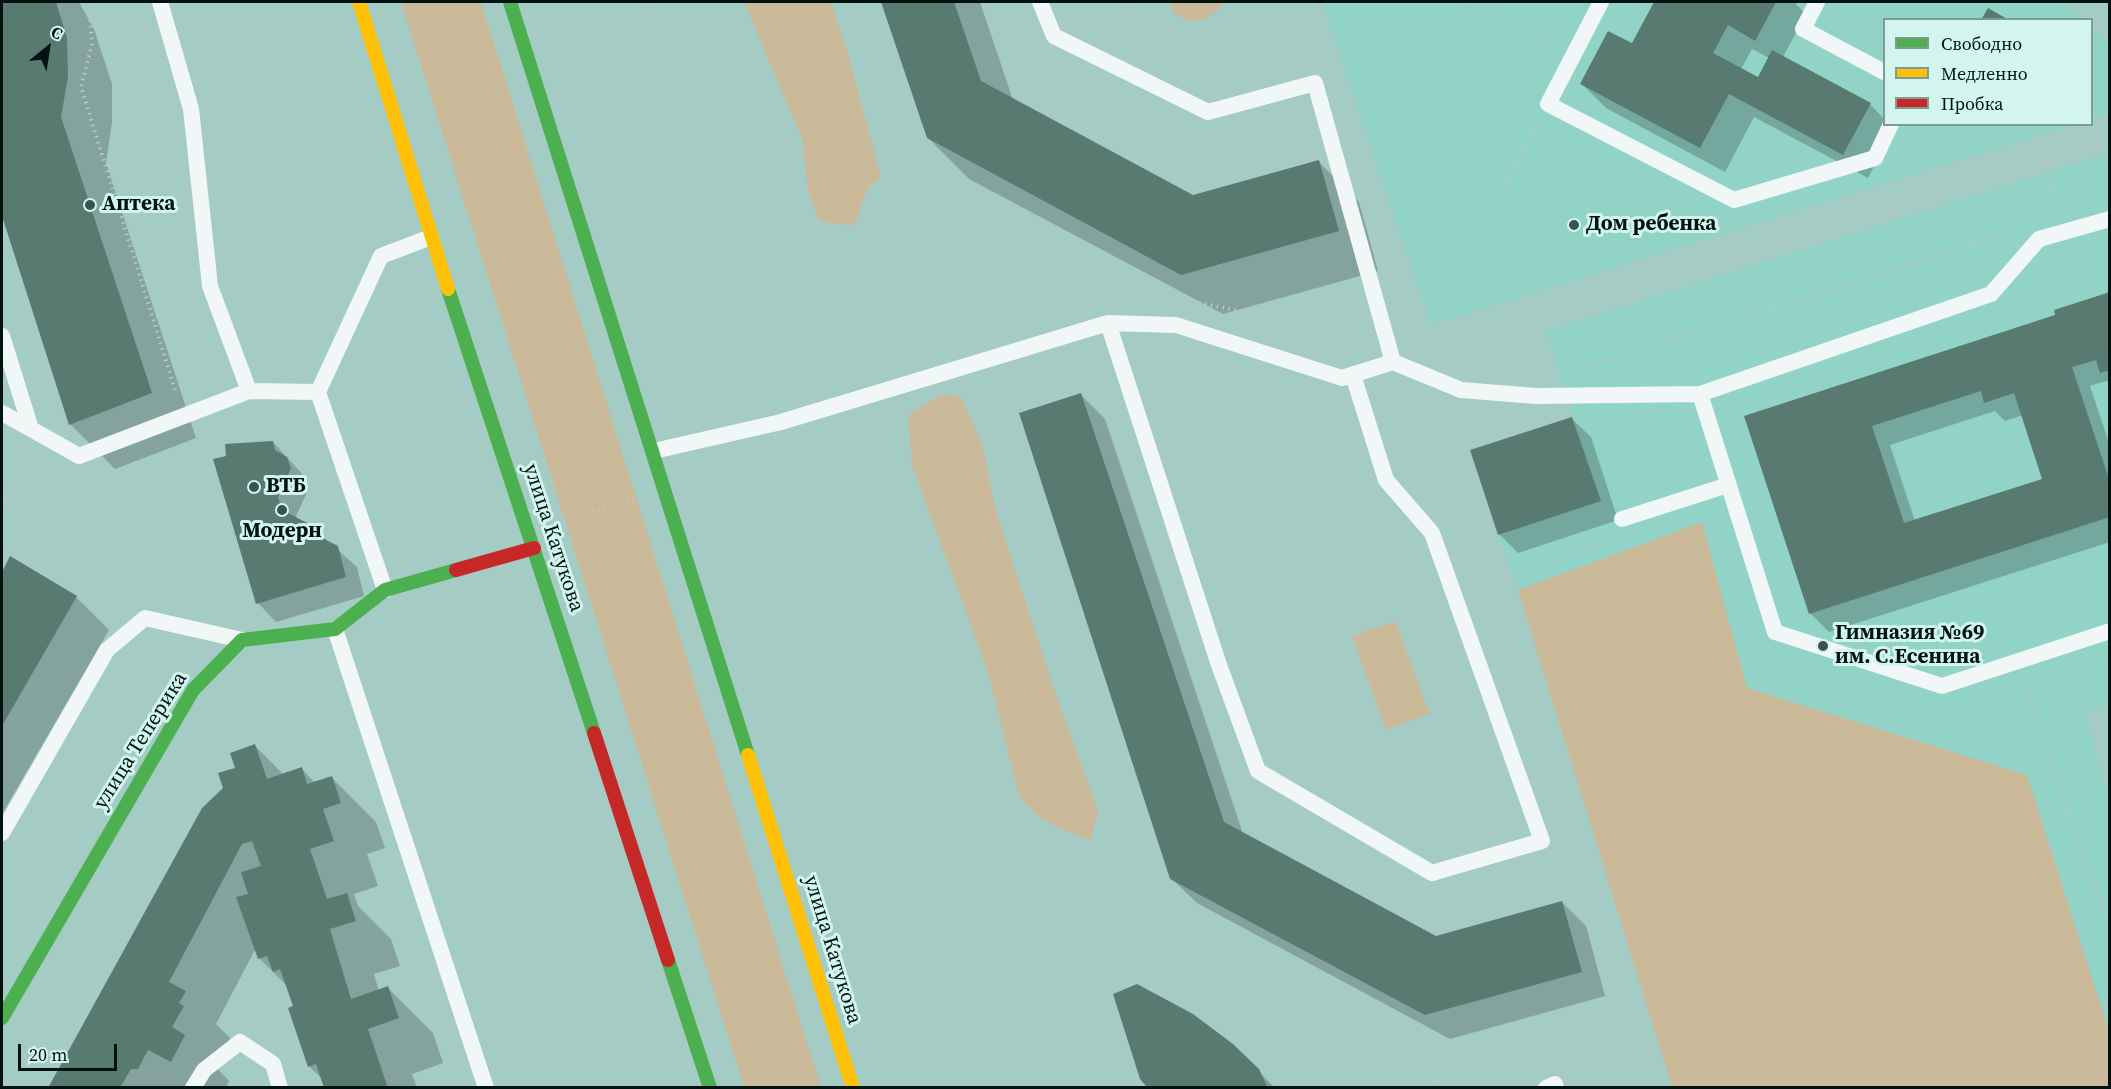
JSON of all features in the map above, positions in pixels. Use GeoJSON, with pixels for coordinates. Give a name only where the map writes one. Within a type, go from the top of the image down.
{"type":"FeatureCollection","features":[{"type":"Feature","properties":{"kind":"main road","name":"улица Катукова"},"geometry":{"type":"LineString","coordinates":[[359,2],[431,237],[710,1088]]}},
{"type":"Feature","properties":{"kind":"main road","name":"улица Катукова"},"geometry":{"type":"LineString","coordinates":[[510,2],[654,451],[853,1088]]}},
{"type":"Feature","properties":{"kind":"main road"},"geometry":{"type":"LineString","coordinates":[[242,640],[335,629],[385,590],[534,548]]}},
{"type":"Feature","properties":{"kind":"main road","name":"улица Теперика"},"geometry":{"type":"LineString","coordinates":[[2,1018],[193,690],[242,640]]}},
{"type":"Feature","properties":{"kind":"lane"},"geometry":{"type":"LineString","coordinates":[[160,2],[191,109],[210,286],[249,391]]}},
{"type":"Feature","properties":{"kind":"lane"},"geometry":{"type":"LineString","coordinates":[[1040,2],[1054,36],[1208,112],[1315,83],[1393,362]]}},
{"type":"Feature","properties":{"kind":"lane"},"geometry":{"type":"LineString","coordinates":[[1601,2],[1548,104],[1734,200],[1875,158],[1890,126]]}},
{"type":"Feature","properties":{"kind":"lane"},"geometry":{"type":"LineString","coordinates":[[1817,2],[1803,29],[1883,71]]}},
{"type":"Feature","properties":{"kind":"lane"},"geometry":{"type":"LineString","coordinates":[[654,451],[782,422],[1108,323],[1176,325],[1342,378],[1393,362],[1461,390],[1536,396],[1700,394],[1991,294],[2039,239],[2109,219]]}},
{"type":"Feature","properties":{"kind":"lane"},"geometry":{"type":"LineString","coordinates":[[385,590],[318,392],[381,256],[431,237]]}},
{"type":"Feature","properties":{"kind":"lane"},"geometry":{"type":"LineString","coordinates":[[1108,323],[1219,665],[1258,771],[1432,873],[1542,842],[1432,533],[1386,480],[1353,375]]}},
{"type":"Feature","properties":{"kind":"lane"},"geometry":{"type":"LineString","coordinates":[[2,336],[38,432]]}},
{"type":"Feature","properties":{"kind":"lane"},"geometry":{"type":"LineString","coordinates":[[2,413],[79,456],[249,391],[318,392]]}},
{"type":"Feature","properties":{"kind":"lane"},"geometry":{"type":"LineString","coordinates":[[1700,394],[1774,632],[1942,686],[2109,631]]}},
{"type":"Feature","properties":{"kind":"lane"},"geometry":{"type":"LineString","coordinates":[[1622,519],[1728,485]]}},
{"type":"Feature","properties":{"kind":"lane"},"geometry":{"type":"LineString","coordinates":[[2,833],[107,650],[146,618],[242,640]]}},
{"type":"Feature","properties":{"kind":"lane"},"geometry":{"type":"LineString","coordinates":[[335,629],[486,1088]]}},
{"type":"Feature","properties":{"kind":"lane"},"geometry":{"type":"LineString","coordinates":[[193,1088],[204,1070],[240,1042],[273,1064],[280,1088]]}},
{"type":"Feature","properties":{"kind":"lane"},"geometry":{"type":"LineString","coordinates":[[1546,1088],[1555,1084],[1556,1088]]}},
{"type":"Feature","properties":{"kind":"path"},"geometry":{"type":"LineString","coordinates":[[89,2],[92,44],[81,87],[183,416]]}},
{"type":"Feature","properties":{"kind":"path"},"geometry":{"type":"LineString","coordinates":[[651,2],[782,422],[985,1012]]}},
{"type":"Feature","properties":{"kind":"path"},"geometry":{"type":"LineString","coordinates":[[850,2],[971,365],[1143,904],[1190,934],[1429,1063],[1436,1088]]}},
{"type":"Feature","properties":{"kind":"path"},"geometry":{"type":"LineString","coordinates":[[1129,2],[1155,86]]}},
{"type":"Feature","properties":{"kind":"path"},"geometry":{"type":"LineString","coordinates":[[1469,2],[1574,55]]}},
{"type":"Feature","properties":{"kind":"path"},"geometry":{"type":"LineString","coordinates":[[1504,189],[1548,104]]}},
{"type":"Feature","properties":{"kind":"path"},"geometry":{"type":"LineString","coordinates":[[1393,362],[2109,142]]}},
{"type":"Feature","properties":{"kind":"path"},"geometry":{"type":"LineString","coordinates":[[898,146],[1064,277],[1169,297]]}},
{"type":"Feature","properties":{"kind":"path"},"geometry":{"type":"LineString","coordinates":[[2046,161],[2066,231]]}},
{"type":"Feature","properties":{"kind":"path"},"geometry":{"type":"LineString","coordinates":[[1582,369],[2016,230]]}},
{"type":"Feature","properties":{"kind":"path"},"geometry":{"type":"LineString","coordinates":[[1193,302],[1322,327],[1378,311]]}},
{"type":"Feature","properties":{"kind":"path"},"geometry":{"type":"LineString","coordinates":[[1195,331],[1347,823]]}},
{"type":"Feature","properties":{"kind":"path"},"geometry":{"type":"LineString","coordinates":[[2,509],[38,432]]}},
{"type":"Feature","properties":{"kind":"path"},"geometry":{"type":"LineString","coordinates":[[1219,665],[1372,435]]}},
{"type":"Feature","properties":{"kind":"path"},"geometry":{"type":"LineString","coordinates":[[1174,528],[1348,470]]}},
{"type":"Feature","properties":{"kind":"path"},"geometry":{"type":"LineString","coordinates":[[529,531],[665,488]]}},
{"type":"Feature","properties":{"kind":"path"},"geometry":{"type":"LineString","coordinates":[[1456,599],[1622,538]]}},
{"type":"Feature","properties":{"kind":"path"},"geometry":{"type":"LineString","coordinates":[[1219,665],[1447,573]]}},
{"type":"Feature","properties":{"kind":"path"},"geometry":{"type":"LineString","coordinates":[[2015,662],[2109,930]]}},
{"type":"Feature","properties":{"kind":"shaded area"},"geometry":{"type":"Polygon","coordinates":[[[401,2],[481,2],[821,1087],[744,1087],[401,2]]]}},
{"type":"Feature","properties":{"kind":"shaded area"},"geometry":{"type":"Polygon","coordinates":[[[744,2],[831,2],[849,57],[881,177],[868,188],[854,226],[819,221],[808,191],[802,139],[744,2]]]}},
{"type":"Feature","properties":{"kind":"shaded area"},"geometry":{"type":"Polygon","coordinates":[[[1169,2],[1224,2],[1211,15],[1195,21],[1180,17],[1169,2]]]}},
{"type":"Feature","properties":{"kind":"shaded area","name":"Дом ребенка"},"geometry":{"type":"Polygon","coordinates":[[[1322,2],[2063,2],[2082,18],[1883,18],[1883,126],[2070,126],[1431,325],[1322,2]]]}},
{"type":"Feature","properties":{"kind":"shaded area"},"geometry":{"type":"Polygon","coordinates":[[[2093,28],[2109,44],[2110,113],[2093,119],[2093,28]]]}},
{"type":"Feature","properties":{"kind":"shaded area","name":"Гимназия №69 им. С.Есенина"},"geometry":{"type":"Polygon","coordinates":[[[2109,153],[2110,703],[2085,712],[2109,798],[2110,981],[2103,1011],[2109,1031],[2109,1086],[1672,1087],[1518,590],[1498,535],[1600,501],[1546,331],[2109,153]]]}},
{"type":"Feature","properties":{"kind":"shaded area"},"geometry":{"type":"Polygon","coordinates":[[[943,394],[961,396],[983,447],[996,511],[1053,687],[1098,810],[1091,840],[1040,816],[1024,802],[1018,793],[989,675],[912,465],[908,415],[943,394]]]}},
{"type":"Feature","properties":{"kind":"shaded area"},"geometry":{"type":"Polygon","coordinates":[[[1702,522],[1747,688],[2027,775],[2109,1031],[2109,1086],[1672,1087],[1518,590],[1702,522]]]}},
{"type":"Feature","properties":{"kind":"shaded area"},"geometry":{"type":"Polygon","coordinates":[[[1395,621],[1430,714],[1386,730],[1352,636],[1395,621]]]}},
{"type":"Feature","properties":{"kind":"building"},"geometry":{"type":"Polygon","coordinates":[[[2,2],[56,2],[67,38],[68,77],[61,117],[152,393],[69,425],[2,216],[2,2]]]}},
{"type":"Feature","properties":{"kind":"building"},"geometry":{"type":"Polygon","coordinates":[[[881,2],[954,2],[981,81],[1193,195],[1319,160],[1339,231],[1181,275],[927,138],[881,2]]]}},
{"type":"Feature","properties":{"kind":"building"},"geometry":{"type":"Polygon","coordinates":[[[1654,2],[1776,2],[1755,41],[1728,25],[1713,53],[1758,77],[1772,50],[1871,103],[1843,155],[1729,94],[1700,148],[1580,84],[1608,31],[1632,43],[1654,2]]]}},
{"type":"Feature","properties":{"kind":"building"},"geometry":{"type":"Polygon","coordinates":[[[1988,8],[2006,18],[1982,18],[1988,8]]]}},
{"type":"Feature","properties":{"kind":"building"},"geometry":{"type":"Polygon","coordinates":[[[2110,292],[2110,370],[2100,373],[2096,360],[2072,367],[2110,482],[2110,517],[1809,614],[1744,416],[2055,315],[2054,310],[2110,292]],[[1981,391],[1872,426],[1904,523],[2042,479],[2014,393],[1984,403],[1981,391]]]}},
{"type":"Feature","properties":{"kind":"building"},"geometry":{"type":"Polygon","coordinates":[[[1081,393],[1224,822],[1436,936],[1562,901],[1582,972],[1425,1015],[1170,879],[1019,413],[1081,393]]]}},
{"type":"Feature","properties":{"kind":"building"},"geometry":{"type":"Polygon","coordinates":[[[1572,417],[1601,501],[1498,535],[1470,450],[1572,417]]]}},
{"type":"Feature","properties":{"kind":"building"},"geometry":{"type":"Polygon","coordinates":[[[273,441],[275,450],[287,457],[291,468],[278,497],[282,510],[313,526],[310,532],[338,546],[346,577],[256,604],[213,459],[226,456],[225,444],[273,441]]]}},
{"type":"Feature","properties":{"kind":"building"},"geometry":{"type":"Polygon","coordinates":[[[10,556],[77,596],[2,726],[2,572],[10,556]]]}},
{"type":"Feature","properties":{"kind":"building"},"geometry":{"type":"Polygon","coordinates":[[[255,744],[267,779],[302,767],[307,784],[332,776],[341,803],[323,809],[334,841],[310,849],[327,899],[347,893],[356,921],[330,929],[351,999],[388,986],[399,1018],[368,1029],[388,1088],[324,1088],[316,1064],[308,1067],[288,1008],[293,1006],[280,969],[273,972],[267,956],[258,959],[236,897],[248,894],[241,872],[261,866],[252,841],[242,844],[169,982],[186,991],[179,1003],[184,1006],[172,1027],[185,1035],[171,1062],[148,1050],[138,1069],[131,1069],[120,1088],[48,1088],[202,808],[223,788],[218,773],[235,768],[230,753],[255,744]]]}},
{"type":"Feature","properties":{"kind":"building"},"geometry":{"type":"Polygon","coordinates":[[[1137,984],[1193,1014],[1233,1044],[1259,1069],[1268,1088],[1146,1086],[1140,1079],[1113,994],[1137,984]]]}},
{"type":"Feature","properties":{"kind":"traffic: fast"},"geometry":{"type":"LineString","coordinates":[[510,2],[748,755]]}},
{"type":"Feature","properties":{"kind":"traffic: fast"},"geometry":{"type":"LineString","coordinates":[[448,289],[594,733]]}},
{"type":"Feature","properties":{"kind":"traffic: fast"},"geometry":{"type":"LineString","coordinates":[[2,1018],[193,690],[242,640],[335,629],[385,590],[456,570]]}},
{"type":"Feature","properties":{"kind":"traffic: fast"},"geometry":{"type":"LineString","coordinates":[[668,960],[710,1088]]}},
{"type":"Feature","properties":{"kind":"traffic: slow"},"geometry":{"type":"LineString","coordinates":[[359,2],[448,289]]}},
{"type":"Feature","properties":{"kind":"traffic: slow"},"geometry":{"type":"LineString","coordinates":[[748,755],[853,1088]]}},
{"type":"Feature","properties":{"kind":"traffic: jam"},"geometry":{"type":"LineString","coordinates":[[456,570],[534,548]]}},
{"type":"Feature","properties":{"kind":"traffic: jam"},"geometry":{"type":"LineString","coordinates":[[594,733],[668,960]]}},
{"type":"Feature","properties":{"kind":"place","name":"Аптека"},"geometry":{"type":"Point","coordinates":[90,205]}},
{"type":"Feature","properties":{"kind":"place","name":"Дом ребенка"},"geometry":{"type":"Point","coordinates":[1574,225]}},
{"type":"Feature","properties":{"kind":"place","name":"ВТБ"},"geometry":{"type":"Point","coordinates":[254,487]}},
{"type":"Feature","properties":{"kind":"place","name":"Модерн"},"geometry":{"type":"Point","coordinates":[282,510]}},
{"type":"Feature","properties":{"kind":"place","name":"Гимназия №69 им. С.Есенина"},"geometry":{"type":"Point","coordinates":[1823,646]}}]}
